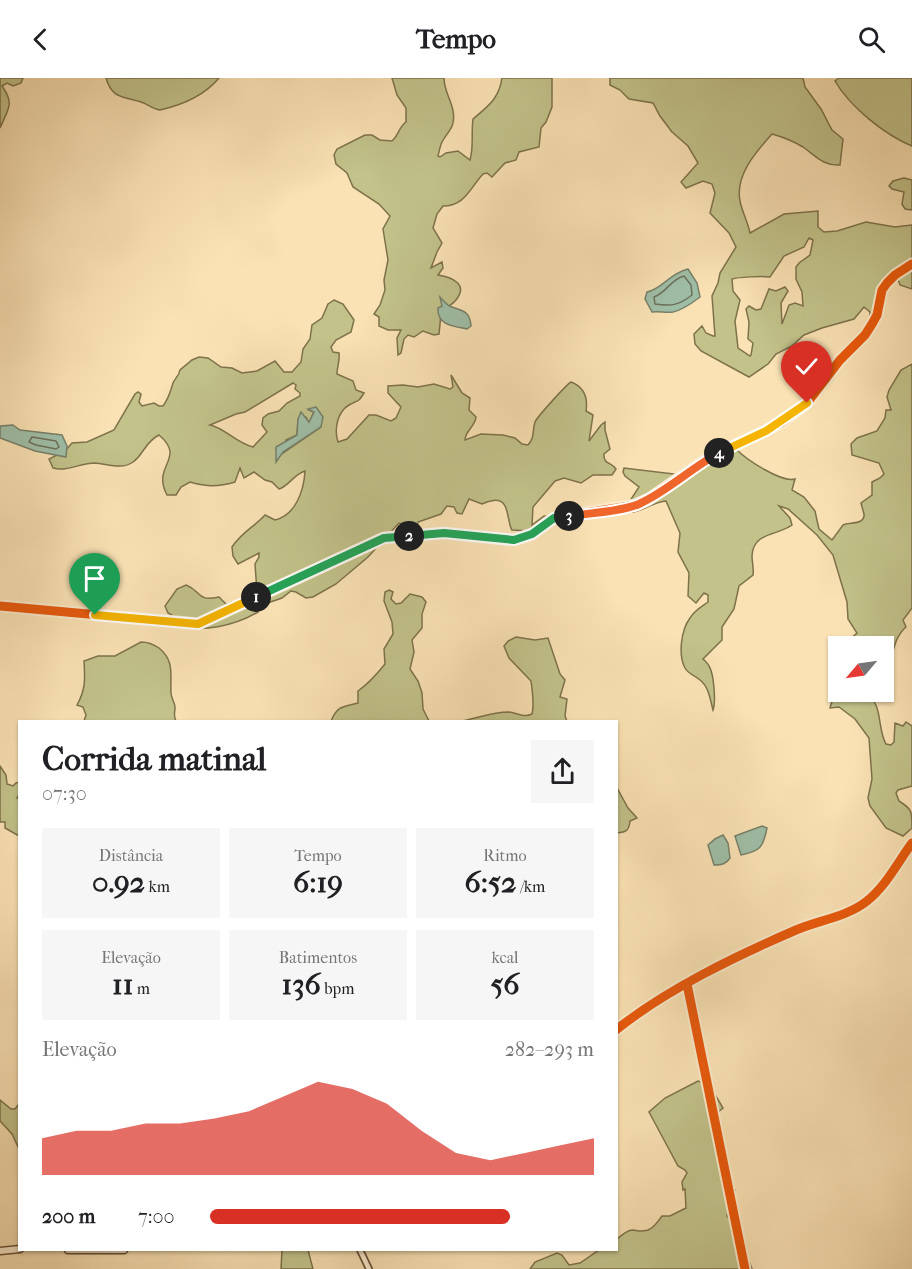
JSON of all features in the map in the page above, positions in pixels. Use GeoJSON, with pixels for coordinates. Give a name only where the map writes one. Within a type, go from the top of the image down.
{"type":"FeatureCollection","features":[{"type":"Feature","properties":{"kind":"street"},"geometry":{"type":"LineString","coordinates":[[0,606],[198,624],[384,538],[444,533],[514,540],[532,534],[554,518],[636,505],[649,499],[708,458],[781,423],[807,403],[840,360],[872,324],[886,284],[895,274],[912,264]]}},
{"type":"Feature","properties":{"kind":"street"},"geometry":{"type":"LineString","coordinates":[[618,1029],[687,984],[727,962],[860,906],[874,895],[912,843]]}},
{"type":"Feature","properties":{"kind":"street"},"geometry":{"type":"LineString","coordinates":[[687,984],[745,1269]]}},
{"type":"Feature","properties":{"kind":"street"},"geometry":{"type":"LineString","coordinates":[[0,1251],[18,1249]]}},
{"type":"Feature","properties":{"kind":"street"},"geometry":{"type":"LineString","coordinates":[[360,1251],[369,1269]]}},
{"type":"Feature","properties":{"kind":"green space"},"geometry":{"type":"Polygon","coordinates":[[[0,78],[23,78],[21,83],[13,86],[7,83],[2,86],[8,97],[9,107],[0,128],[0,78]]]}},
{"type":"Feature","properties":{"kind":"green space"},"geometry":{"type":"Polygon","coordinates":[[[106,78],[219,78],[207,90],[192,99],[160,110],[115,93],[108,85],[106,78]]]}},
{"type":"Feature","properties":{"kind":"green space"},"geometry":{"type":"Polygon","coordinates":[[[392,78],[444,78],[453,111],[453,121],[441,144],[438,156],[458,151],[470,160],[473,119],[495,97],[502,78],[552,78],[552,107],[541,128],[539,147],[519,152],[516,160],[505,163],[492,177],[487,173],[483,174],[462,200],[443,206],[437,214],[433,228],[442,243],[431,268],[442,262],[443,268],[438,275],[457,282],[459,294],[441,314],[439,334],[434,335],[423,331],[414,337],[408,335],[398,355],[397,338],[401,330],[388,330],[379,326],[379,317],[374,314],[385,290],[384,280],[388,260],[383,229],[390,216],[379,204],[353,187],[347,173],[336,164],[334,155],[337,149],[365,135],[372,135],[380,140],[392,141],[394,139],[406,122],[406,108],[397,95],[392,78]]]}},
{"type":"Feature","properties":{"kind":"green space"},"geometry":{"type":"Polygon","coordinates":[[[610,78],[803,78],[805,87],[821,109],[832,130],[843,139],[840,165],[824,162],[788,139],[772,134],[748,164],[739,191],[750,233],[784,214],[818,211],[818,227],[824,232],[837,231],[866,222],[895,227],[912,225],[912,289],[900,285],[897,277],[887,283],[879,309],[865,331],[870,312],[864,307],[854,319],[804,335],[792,346],[776,354],[768,364],[749,377],[701,351],[695,344],[694,334],[702,326],[706,333],[715,336],[712,296],[720,273],[736,247],[729,233],[710,213],[715,193],[712,184],[703,181],[686,188],[681,182],[698,163],[688,146],[672,132],[653,103],[629,99],[620,90],[610,85],[610,78]],[[809,238],[804,247],[784,256],[770,277],[732,279],[733,291],[740,300],[735,321],[738,348],[750,356],[753,343],[748,339],[749,322],[746,309],[749,306],[756,310],[761,309],[769,289],[776,291],[785,287],[788,291],[781,303],[782,324],[789,305],[795,303],[803,306],[802,292],[796,279],[796,267],[810,255],[813,240],[809,238]]]}},
{"type":"Feature","properties":{"kind":"green space"},"geometry":{"type":"Polygon","coordinates":[[[839,78],[912,78],[912,146],[891,135],[859,110],[835,81],[839,78]]]}},
{"type":"Feature","properties":{"kind":"green space"},"geometry":{"type":"Polygon","coordinates":[[[904,178],[912,180],[912,210],[905,209],[902,204],[904,192],[889,186],[893,181],[904,178]]]}},
{"type":"Feature","properties":{"kind":"green space"},"geometry":{"type":"Polygon","coordinates":[[[334,300],[343,304],[354,320],[351,332],[336,340],[331,347],[333,352],[339,353],[337,374],[353,381],[356,390],[364,393],[359,400],[345,408],[339,417],[336,432],[338,442],[347,439],[369,415],[376,415],[391,421],[396,418],[401,407],[388,393],[388,386],[418,387],[434,384],[450,389],[453,387],[451,375],[462,393],[470,398],[469,410],[476,417],[465,440],[481,434],[503,435],[528,445],[532,439],[537,419],[571,382],[582,390],[586,397],[586,411],[593,415],[589,441],[605,422],[610,449],[604,457],[616,469],[612,475],[593,475],[581,483],[564,478],[555,481],[533,507],[532,525],[544,516],[552,517],[529,531],[512,530],[507,510],[502,502],[497,500],[482,504],[469,499],[462,514],[457,513],[454,507],[447,506],[441,514],[418,522],[417,528],[399,523],[368,557],[336,584],[313,597],[306,598],[291,591],[282,598],[259,606],[256,609],[258,612],[249,617],[218,627],[196,628],[175,625],[177,618],[168,613],[165,606],[177,589],[186,585],[203,597],[219,597],[231,609],[253,597],[257,592],[255,564],[259,553],[238,564],[233,556],[232,547],[265,515],[275,520],[288,513],[301,494],[305,471],[279,489],[272,482],[254,472],[244,478],[240,468],[235,482],[212,486],[190,482],[181,487],[176,495],[167,495],[163,485],[163,476],[170,457],[170,450],[159,435],[151,441],[137,459],[124,466],[95,463],[58,469],[53,468],[49,459],[65,451],[72,443],[87,442],[114,430],[138,392],[141,394],[139,402],[142,406],[154,403],[163,406],[180,370],[199,357],[208,358],[221,367],[232,368],[242,373],[257,371],[275,361],[284,372],[292,372],[301,362],[303,349],[310,339],[312,325],[322,318],[328,304],[334,300]],[[293,383],[245,412],[210,425],[253,447],[267,432],[262,425],[263,418],[279,411],[287,403],[300,396],[293,383]],[[316,408],[309,410],[314,412],[309,423],[306,417],[298,419],[297,435],[286,440],[283,453],[321,427],[316,408]]]}},
{"type":"Feature","properties":{"kind":"green space"},"geometry":{"type":"Polygon","coordinates":[[[912,364],[912,608],[903,620],[906,627],[901,632],[894,648],[894,636],[854,636],[857,633],[848,619],[847,602],[833,555],[817,535],[788,509],[779,506],[790,518],[792,525],[761,539],[753,548],[753,575],[739,586],[734,609],[722,627],[722,640],[703,659],[709,665],[712,675],[713,710],[705,686],[685,668],[681,650],[687,623],[698,609],[708,602],[708,595],[704,593],[696,603],[688,596],[689,573],[678,552],[680,533],[666,501],[626,512],[626,507],[639,487],[625,476],[624,468],[682,475],[688,471],[687,466],[704,457],[737,450],[756,465],[782,478],[795,479],[792,490],[804,497],[815,511],[819,529],[832,540],[843,525],[864,518],[861,503],[872,495],[872,482],[884,474],[879,463],[852,455],[851,444],[857,438],[877,431],[885,418],[886,410],[891,410],[887,397],[901,370],[912,364]]]}},
{"type":"Feature","properties":{"kind":"green space"},"geometry":{"type":"Polygon","coordinates":[[[389,590],[393,592],[391,599],[396,604],[401,603],[410,594],[422,597],[426,602],[422,614],[422,628],[412,640],[414,652],[410,669],[418,681],[422,693],[423,709],[428,720],[332,720],[339,709],[358,703],[358,691],[385,664],[384,649],[393,634],[392,622],[384,601],[385,592],[389,590]]]}},
{"type":"Feature","properties":{"kind":"green space"},"geometry":{"type":"Polygon","coordinates":[[[516,637],[535,640],[548,638],[560,674],[565,680],[560,697],[567,699],[567,720],[466,720],[503,712],[532,714],[531,681],[509,658],[504,646],[516,637]]]}},
{"type":"Feature","properties":{"kind":"green space"},"geometry":{"type":"Polygon","coordinates":[[[141,642],[157,647],[164,653],[170,663],[171,695],[175,705],[176,720],[84,720],[86,715],[83,707],[77,705],[85,678],[84,661],[98,656],[115,656],[141,642]]]}},
{"type":"Feature","properties":{"kind":"green space"},"geometry":{"type":"Polygon","coordinates":[[[832,702],[874,702],[886,744],[891,745],[894,742],[895,723],[903,726],[906,722],[912,726],[912,786],[898,790],[896,793],[899,801],[907,806],[911,814],[912,828],[903,836],[886,828],[870,806],[868,798],[872,779],[869,738],[855,719],[839,707],[830,708],[832,702]]]}},
{"type":"Feature","properties":{"kind":"green space"},"geometry":{"type":"Polygon","coordinates":[[[0,766],[6,775],[7,784],[13,786],[18,782],[18,835],[5,828],[5,822],[0,822],[0,766]]]}},
{"type":"Feature","properties":{"kind":"green space"},"geometry":{"type":"Polygon","coordinates":[[[618,790],[628,808],[637,818],[630,821],[629,827],[618,833],[618,790]]]}},
{"type":"Feature","properties":{"kind":"green space"},"geometry":{"type":"Polygon","coordinates":[[[698,1081],[710,1088],[723,1108],[718,1112],[719,1164],[735,1190],[727,1216],[736,1225],[739,1244],[752,1269],[530,1269],[535,1262],[557,1253],[562,1255],[569,1265],[580,1263],[598,1251],[618,1251],[618,1238],[628,1231],[648,1230],[662,1216],[670,1216],[686,1208],[685,1189],[683,1190],[682,1182],[687,1173],[678,1166],[649,1112],[665,1098],[698,1081]]]}},
{"type":"Feature","properties":{"kind":"green space"},"geometry":{"type":"Polygon","coordinates":[[[0,1100],[11,1109],[15,1109],[18,1105],[18,1147],[12,1134],[0,1121],[0,1100]]]}},
{"type":"Feature","properties":{"kind":"green space"},"geometry":{"type":"Polygon","coordinates":[[[282,1251],[308,1251],[313,1269],[281,1269],[282,1251]]]}},
{"type":"Feature","properties":{"kind":"water"},"geometry":{"type":"Polygon","coordinates":[[[688,269],[697,283],[700,297],[677,311],[652,312],[645,299],[647,292],[657,288],[675,274],[688,269]]]}},
{"type":"Feature","properties":{"kind":"water"},"geometry":{"type":"Polygon","coordinates":[[[440,297],[448,305],[465,312],[471,326],[467,329],[451,326],[443,321],[438,314],[438,308],[442,306],[440,297]]]}},
{"type":"Feature","properties":{"kind":"water"},"geometry":{"type":"Polygon","coordinates":[[[316,407],[323,417],[321,427],[283,452],[276,462],[276,447],[297,435],[301,412],[309,422],[314,412],[308,409],[316,407]]]}},
{"type":"Feature","properties":{"kind":"water"},"geometry":{"type":"Polygon","coordinates":[[[13,425],[20,430],[62,435],[67,446],[66,457],[35,451],[0,438],[0,426],[13,425]]]}},
{"type":"Feature","properties":{"kind":"water"},"geometry":{"type":"Polygon","coordinates":[[[762,826],[767,828],[760,848],[741,855],[735,836],[762,826]]]}},
{"type":"Feature","properties":{"kind":"water"},"geometry":{"type":"Polygon","coordinates":[[[723,835],[728,843],[730,858],[724,864],[714,865],[708,845],[723,835]]]}},
{"type":"Feature","properties":{"kind":"cycle path"},"geometry":{"type":"LineString","coordinates":[[0,606],[198,624],[384,538],[444,533],[514,540],[533,534],[554,518],[636,505],[649,499],[708,458],[781,423],[807,403],[840,360],[865,335],[877,315],[882,290],[887,283],[912,264]]}},
{"type":"Feature","properties":{"kind":"cycle path"},"geometry":{"type":"LineString","coordinates":[[618,1028],[657,1001],[726,962],[796,930],[842,915],[867,901],[880,888],[912,843]]}},
{"type":"Feature","properties":{"kind":"cycle path"},"geometry":{"type":"LineString","coordinates":[[687,984],[745,1269]]}},
{"type":"Feature","properties":{"kind":"route"},"geometry":{"type":"LineString","coordinates":[[95,615],[198,624],[384,538],[444,533],[514,540],[532,534],[554,518],[636,505],[649,499],[708,458],[781,423],[807,403]]}}]}
